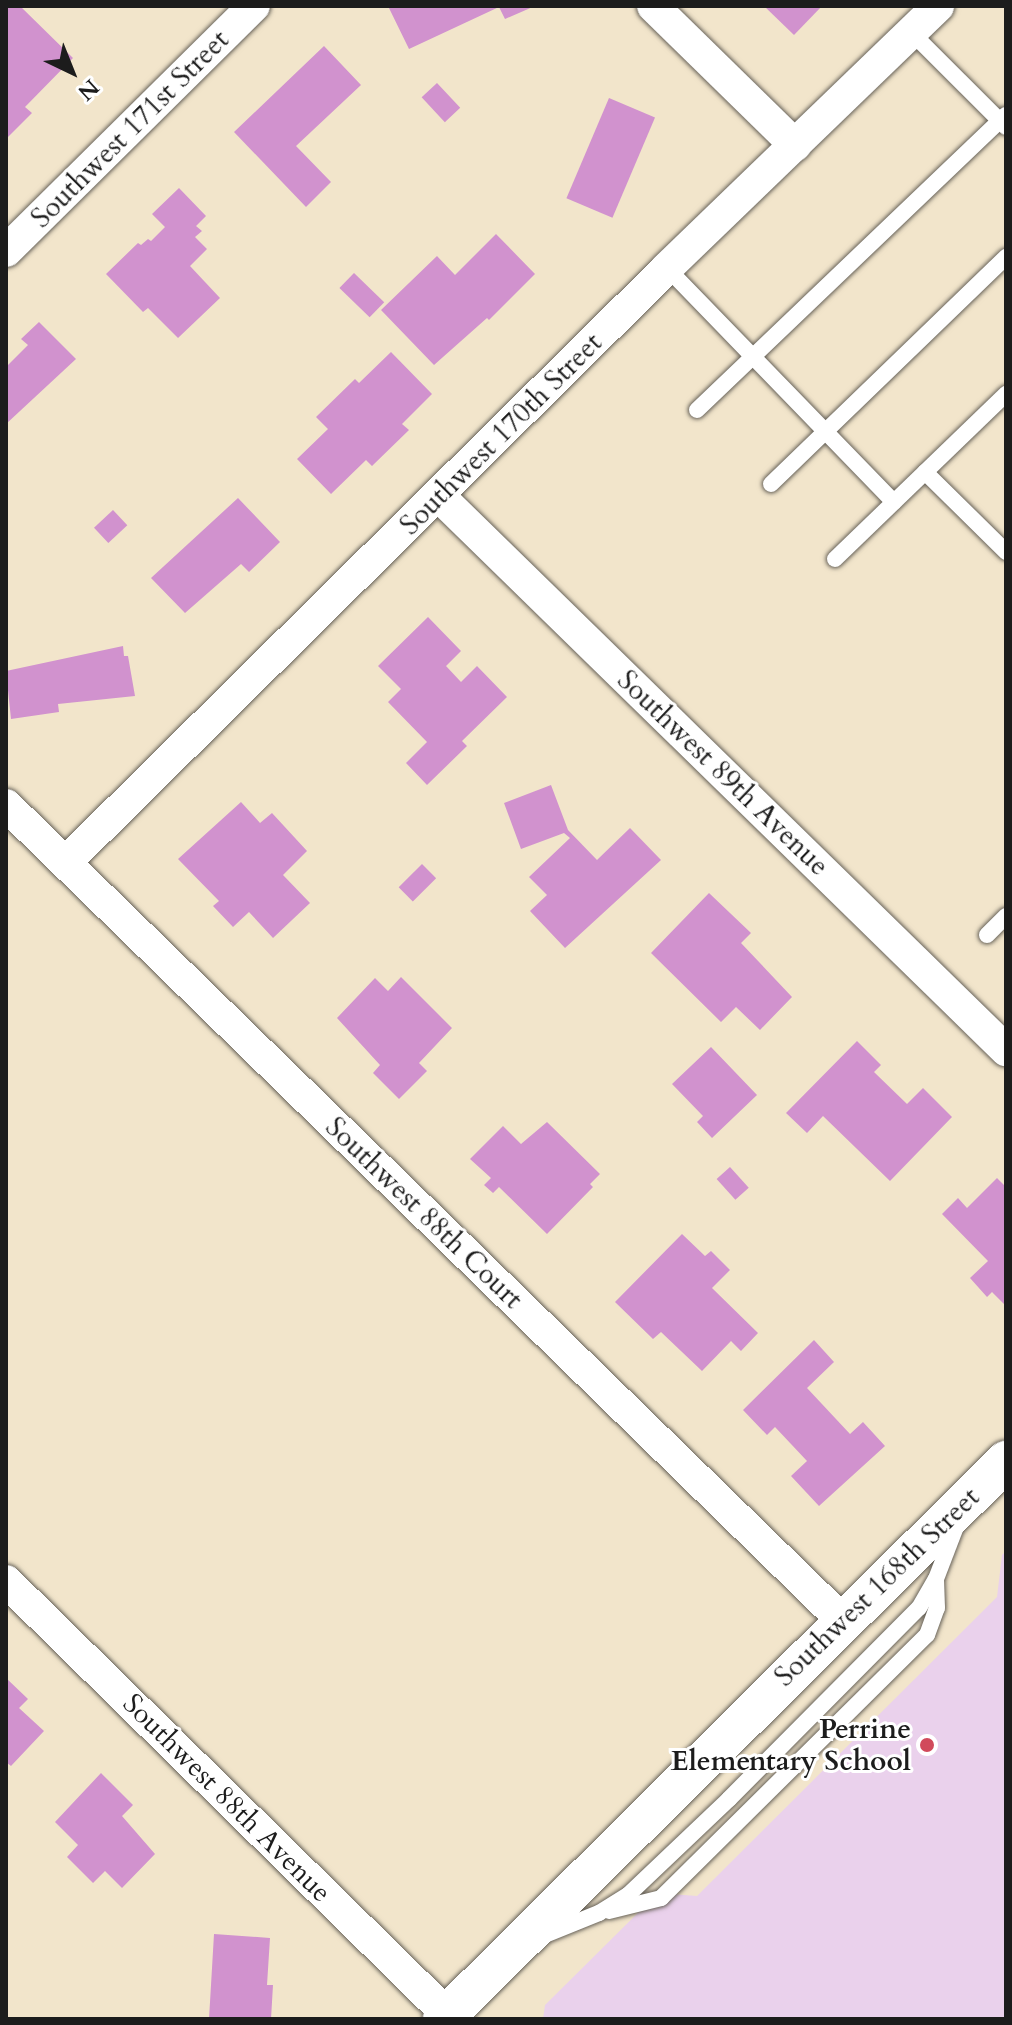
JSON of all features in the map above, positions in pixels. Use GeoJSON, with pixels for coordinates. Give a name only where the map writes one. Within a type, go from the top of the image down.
{"type":"FeatureCollection","features":[{"type":"Feature","properties":{"kind":"street","name":"Southwest 171st Street"},"geometry":{"type":"LineString","coordinates":[[6,251],[254,6]]}},
{"type":"Feature","properties":{"kind":"street"},"geometry":{"type":"LineString","coordinates":[[653,6],[795,145]]}},
{"type":"Feature","properties":{"kind":"street","name":"Southwest 170th Street"},"geometry":{"type":"LineString","coordinates":[[65,863],[667,268],[938,6]]}},
{"type":"Feature","properties":{"kind":"street","name":"Southwest 89th Avenue"},"geometry":{"type":"LineString","coordinates":[[439,496],[1006,1050]]}},
{"type":"Feature","properties":{"kind":"street","name":"Southwest 88th Court"},"geometry":{"type":"LineString","coordinates":[[6,805],[843,1621]]}},
{"type":"Feature","properties":{"kind":"street","name":"Southwest 168th Street"},"geometry":{"type":"LineString","coordinates":[[445,2017],[1006,1461]]}},
{"type":"Feature","properties":{"kind":"street","name":"Southwest 88th Avenue"},"geometry":{"type":"LineString","coordinates":[[6,1581],[445,2017]]}},
{"type":"Feature","properties":{"kind":"lane"},"geometry":{"type":"LineString","coordinates":[[697,410],[1004,121],[911,32]]}},
{"type":"Feature","properties":{"kind":"lane"},"geometry":{"type":"LineString","coordinates":[[771,484],[1006,257]]}},
{"type":"Feature","properties":{"kind":"lane"},"geometry":{"type":"LineString","coordinates":[[667,268],[894,502]]}},
{"type":"Feature","properties":{"kind":"lane"},"geometry":{"type":"LineString","coordinates":[[835,559],[1006,394]]}},
{"type":"Feature","properties":{"kind":"lane"},"geometry":{"type":"LineString","coordinates":[[925,472],[1006,552]]}},
{"type":"Feature","properties":{"kind":"lane"},"geometry":{"type":"LineString","coordinates":[[987,935],[1006,916]]}},
{"type":"Feature","properties":{"kind":"lane"},"geometry":{"type":"LineString","coordinates":[[599,1913],[628,1895],[729,1799],[919,1608],[936,1579],[967,1499]]}},
{"type":"Feature","properties":{"kind":"lane"},"geometry":{"type":"LineString","coordinates":[[519,1945],[599,1913],[661,1898],[927,1635],[937,1608],[936,1579]]}},
{"type":"Feature","properties":{"kind":"shaded area","name":"Perrine Elementary School"},"geometry":{"type":"Polygon","coordinates":[[[1006,1551],[1006,2019],[543,2019],[545,2005],[658,1893],[697,1896],[997,1597],[1002,1555],[1006,1551]]]}},
{"type":"Feature","properties":{"kind":"building"},"geometry":{"type":"Polygon","coordinates":[[[6,6],[20,6],[73,58],[25,107],[32,113],[6,139],[6,6]]]}},
{"type":"Feature","properties":{"kind":"building"},"geometry":{"type":"Polygon","coordinates":[[[388,6],[535,6],[505,19],[499,7],[409,49],[388,6]]]}},
{"type":"Feature","properties":{"kind":"building"},"geometry":{"type":"Polygon","coordinates":[[[764,6],[822,6],[794,35],[764,6]]]}},
{"type":"Feature","properties":{"kind":"building"},"geometry":{"type":"Polygon","coordinates":[[[324,46],[361,85],[296,146],[331,182],[306,207],[234,132],[324,46]]]}},
{"type":"Feature","properties":{"kind":"building"},"geometry":{"type":"Polygon","coordinates":[[[437,83],[460,108],[445,122],[422,97],[437,83]]]}},
{"type":"Feature","properties":{"kind":"building"},"geometry":{"type":"Polygon","coordinates":[[[609,98],[655,118],[612,218],[566,198],[609,98]]]}},
{"type":"Feature","properties":{"kind":"building"},"geometry":{"type":"Polygon","coordinates":[[[179,188],[206,216],[196,226],[202,231],[195,237],[207,249],[190,266],[220,298],[178,338],[148,308],[143,312],[106,274],[138,243],[141,245],[148,239],[151,241],[165,227],[152,214],[179,188]]]}},
{"type":"Feature","properties":{"kind":"building"},"geometry":{"type":"Polygon","coordinates":[[[496,234],[535,274],[489,320],[487,318],[434,365],[381,310],[437,256],[455,275],[496,234]]]}},
{"type":"Feature","properties":{"kind":"building"},"geometry":{"type":"Polygon","coordinates":[[[354,273],[384,302],[370,317],[339,288],[354,273]]]}},
{"type":"Feature","properties":{"kind":"building"},"geometry":{"type":"Polygon","coordinates":[[[39,322],[76,359],[6,424],[6,362],[8,365],[28,345],[21,339],[39,322]]]}},
{"type":"Feature","properties":{"kind":"building"},"geometry":{"type":"Polygon","coordinates":[[[391,352],[432,394],[402,424],[409,430],[372,466],[366,460],[331,494],[297,459],[328,429],[316,417],[355,379],[359,383],[391,352]]]}},
{"type":"Feature","properties":{"kind":"building"},"geometry":{"type":"Polygon","coordinates":[[[238,498],[280,542],[249,572],[241,564],[185,613],[151,578],[238,498]]]}},
{"type":"Feature","properties":{"kind":"building"},"geometry":{"type":"Polygon","coordinates":[[[113,510],[127,525],[108,543],[94,528],[113,510]]]}},
{"type":"Feature","properties":{"kind":"building"},"geometry":{"type":"Polygon","coordinates":[[[428,617],[461,651],[446,666],[461,682],[477,666],[507,697],[462,741],[467,746],[427,785],[406,763],[427,742],[388,702],[401,689],[378,666],[428,617]]]}},
{"type":"Feature","properties":{"kind":"building"},"geometry":{"type":"Polygon","coordinates":[[[123,646],[124,656],[128,656],[135,696],[58,704],[59,712],[11,719],[6,671],[123,646]]]}},
{"type":"Feature","properties":{"kind":"building"},"geometry":{"type":"Polygon","coordinates":[[[551,785],[568,830],[597,860],[630,828],[661,860],[565,948],[530,911],[547,895],[529,877],[570,838],[564,833],[521,849],[504,803],[551,785]]]}},
{"type":"Feature","properties":{"kind":"building"},"geometry":{"type":"Polygon","coordinates":[[[241,802],[260,823],[272,813],[307,851],[283,875],[310,903],[273,938],[249,912],[233,927],[213,906],[219,901],[178,859],[241,802]]]}},
{"type":"Feature","properties":{"kind":"building"},"geometry":{"type":"Polygon","coordinates":[[[422,864],[436,878],[413,901],[399,887],[422,864]]]}},
{"type":"Feature","properties":{"kind":"building"},"geometry":{"type":"Polygon","coordinates":[[[709,893],[751,933],[741,943],[792,997],[760,1030],[736,1007],[721,1022],[651,953],[709,893]]]}},
{"type":"Feature","properties":{"kind":"building"},"geometry":{"type":"Polygon","coordinates":[[[401,977],[452,1028],[419,1063],[427,1071],[399,1099],[373,1073],[380,1065],[337,1018],[375,978],[388,991],[401,977]]]}},
{"type":"Feature","properties":{"kind":"building"},"geometry":{"type":"Polygon","coordinates":[[[857,1041],[881,1065],[874,1072],[907,1104],[923,1088],[952,1117],[890,1181],[823,1116],[807,1133],[786,1113],[857,1041]]]}},
{"type":"Feature","properties":{"kind":"building"},"geometry":{"type":"Polygon","coordinates":[[[711,1047],[757,1095],[712,1138],[697,1122],[703,1116],[672,1084],[711,1047]]]}},
{"type":"Feature","properties":{"kind":"building"},"geometry":{"type":"Polygon","coordinates":[[[547,1122],[600,1174],[590,1184],[593,1187],[547,1234],[499,1187],[493,1193],[484,1185],[491,1178],[470,1159],[503,1126],[521,1144],[547,1122]]]}},
{"type":"Feature","properties":{"kind":"building"},"geometry":{"type":"Polygon","coordinates":[[[730,1167],[749,1188],[735,1200],[717,1179],[730,1167]]]}},
{"type":"Feature","properties":{"kind":"building"},"geometry":{"type":"Polygon","coordinates":[[[997,1178],[1006,1187],[1006,1306],[992,1292],[987,1297],[970,1278],[988,1261],[942,1214],[958,1198],[967,1208],[997,1178]]]}},
{"type":"Feature","properties":{"kind":"building"},"geometry":{"type":"Polygon","coordinates":[[[682,1234],[705,1256],[711,1251],[730,1270],[712,1288],[758,1333],[741,1351],[731,1341],[702,1371],[661,1332],[653,1339],[615,1302],[682,1234]]]}},
{"type":"Feature","properties":{"kind":"building"},"geometry":{"type":"Polygon","coordinates":[[[814,1340],[834,1362],[807,1388],[850,1434],[863,1422],[885,1446],[819,1506],[791,1476],[807,1461],[775,1427],[767,1435],[743,1410],[814,1340]]]}},
{"type":"Feature","properties":{"kind":"building"},"geometry":{"type":"Polygon","coordinates":[[[6,1678],[28,1699],[19,1708],[44,1731],[11,1766],[6,1762],[6,1678]]]}},
{"type":"Feature","properties":{"kind":"building"},"geometry":{"type":"Polygon","coordinates":[[[101,1773],[133,1805],[122,1816],[155,1854],[122,1888],[105,1871],[93,1883],[67,1857],[78,1845],[55,1822],[101,1773]]]}},
{"type":"Feature","properties":{"kind":"building"},"geometry":{"type":"Polygon","coordinates":[[[214,1934],[270,1938],[267,1985],[273,1985],[271,2019],[209,2019],[214,1934]]]}},
{"type":"Feature","properties":{"kind":"place","name":"Perrine Elementary School"},"geometry":{"type":"Point","coordinates":[927,1745]}}]}
